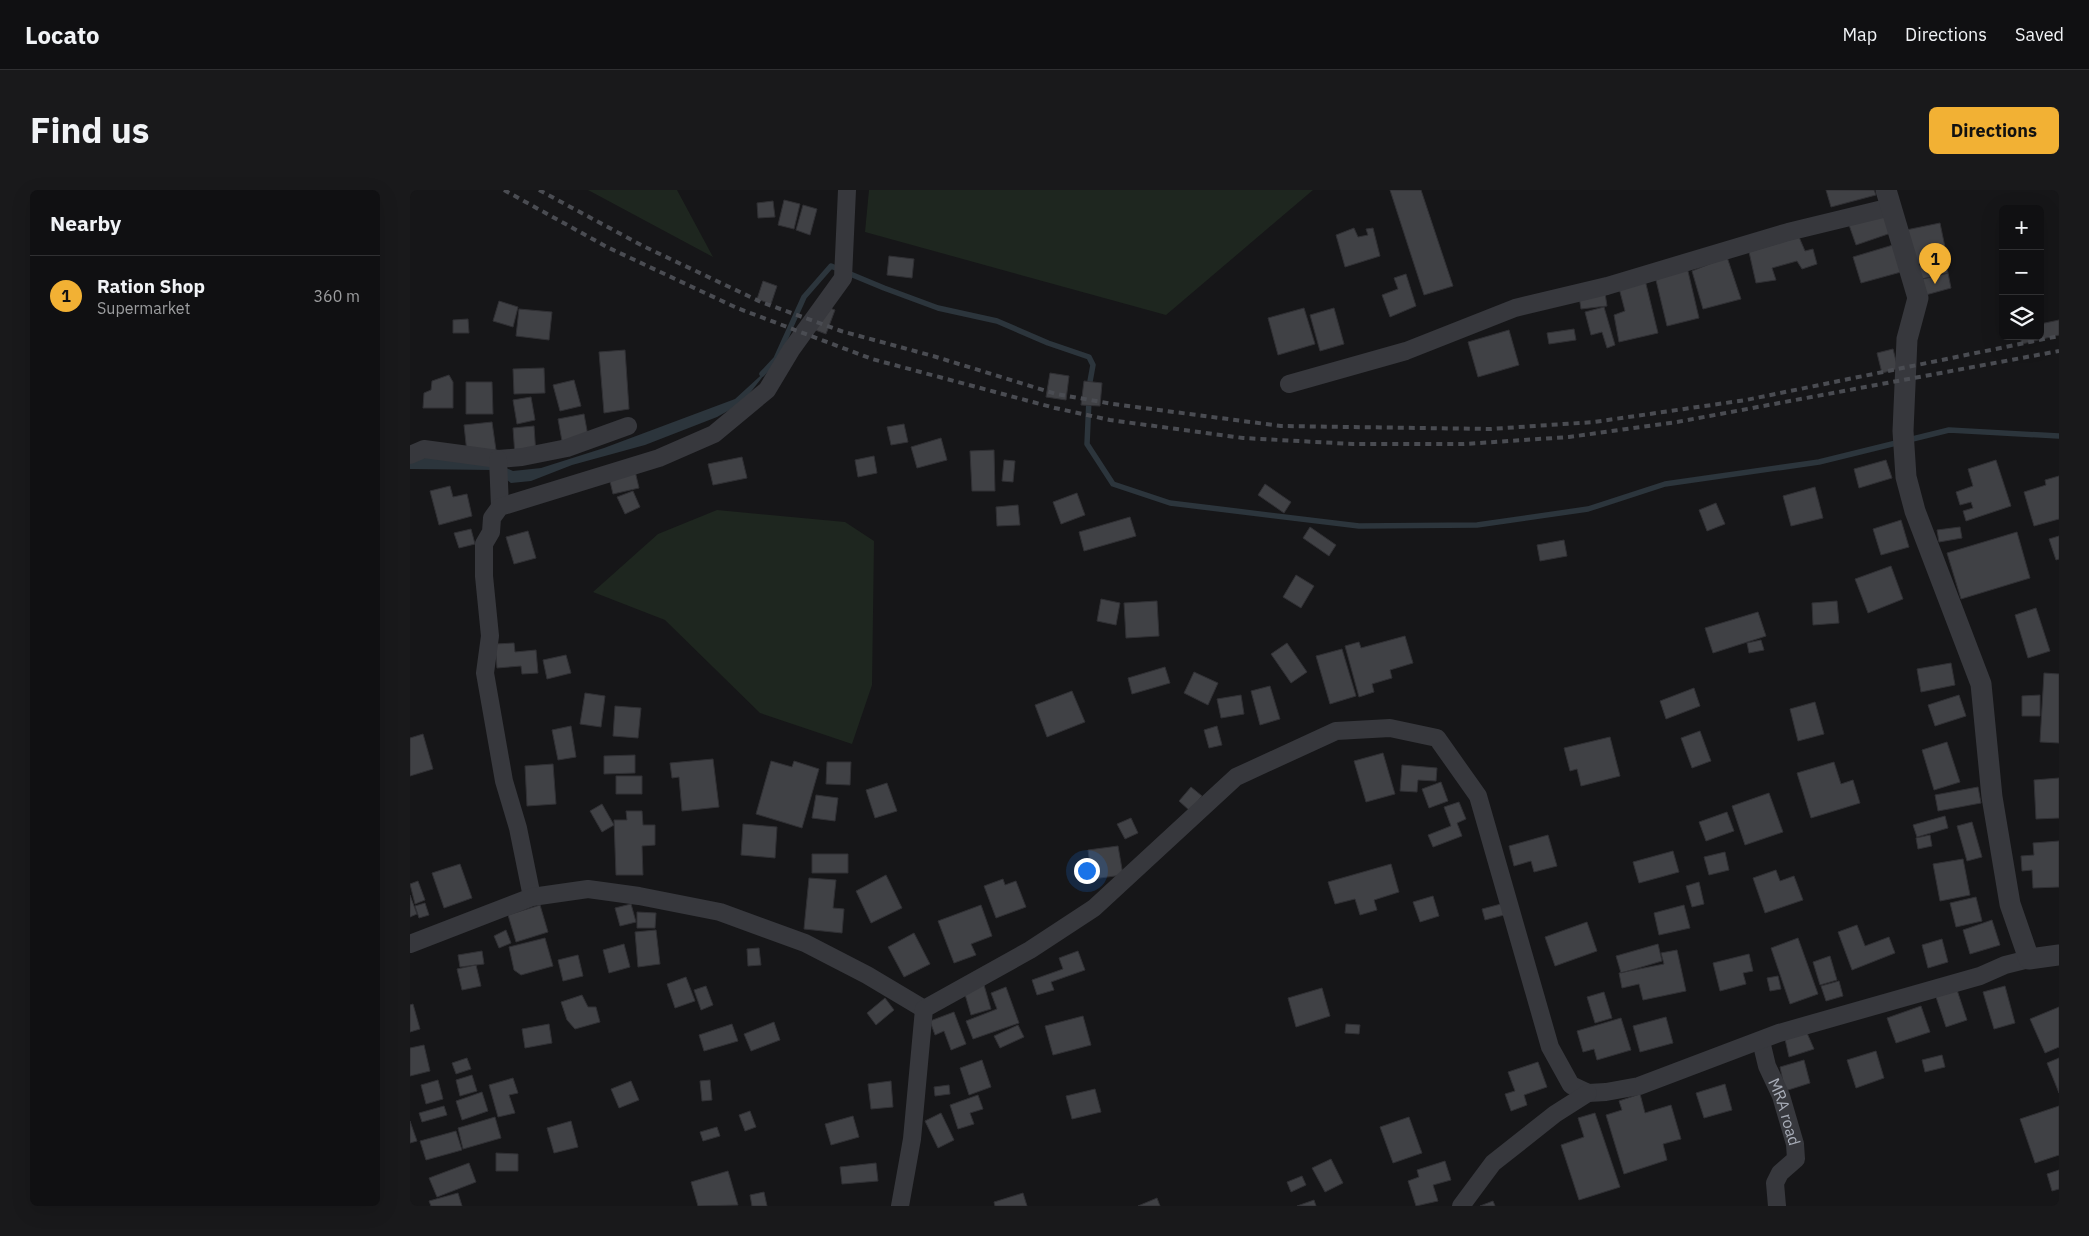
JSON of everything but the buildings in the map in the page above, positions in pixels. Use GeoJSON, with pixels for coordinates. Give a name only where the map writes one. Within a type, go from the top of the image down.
{"type":"FeatureCollection","features":[{"type":"Feature","properties":{"kind":"street"},"geometry":{"type":"LineString","coordinates":[[532,897],[518,828],[504,781],[485,673],[490,636],[484,576],[484,544],[491,532],[492,518],[500,507],[659,458],[714,434],[767,390],[785,358],[843,278],[847,190]]}},
{"type":"Feature","properties":{"kind":"street"},"geometry":{"type":"LineString","coordinates":[[1288,384],[1406,351],[1514,308],[1606,286],[1788,232],[1888,198],[1918,298],[1907,339],[1903,431],[1906,477],[1915,511],[1980,684],[1992,797],[2010,904],[2029,959]]}},
{"type":"Feature","properties":{"kind":"street"},"geometry":{"type":"LineString","coordinates":[[410,455],[424,449],[498,459],[522,457],[567,448],[628,426]]}},
{"type":"Feature","properties":{"kind":"street"},"geometry":{"type":"LineString","coordinates":[[498,459],[500,507]]}},
{"type":"Feature","properties":{"kind":"street"},"geometry":{"type":"LineString","coordinates":[[924,1009],[1030,950],[1094,908],[1236,777],[1336,731],[1390,728],[1437,738],[1478,796],[1550,1047],[1571,1086],[1588,1093],[1639,1086],[1761,1041],[1780,1032],[1980,976],[2005,965],[2029,959],[2059,955]]}},
{"type":"Feature","properties":{"kind":"street"},"geometry":{"type":"LineString","coordinates":[[410,944],[532,897],[588,889],[639,896],[720,912],[805,943],[867,975],[924,1009]]}},
{"type":"Feature","properties":{"kind":"street"},"geometry":{"type":"LineString","coordinates":[[900,1206],[912,1139],[924,1009]]}},
{"type":"Feature","properties":{"kind":"street","name":"MRA road"},"geometry":{"type":"LineString","coordinates":[[1761,1041],[1767,1066],[1781,1096],[1796,1144],[1796,1159],[1780,1173],[1775,1183],[1777,1206]]}},
{"type":"Feature","properties":{"kind":"street"},"geometry":{"type":"LineString","coordinates":[[1461,1206],[1493,1163],[1555,1114],[1588,1093]]}},
{"type":"Feature","properties":{"kind":"shaded area"},"geometry":{"type":"Polygon","coordinates":[[[588,190],[677,190],[713,257],[588,190]]]}},
{"type":"Feature","properties":{"kind":"shaded area"},"geometry":{"type":"Polygon","coordinates":[[[869,190],[1313,190],[1166,315],[865,232],[869,190]]]}},
{"type":"Feature","properties":{"kind":"shaded area"},"geometry":{"type":"Polygon","coordinates":[[[771,366],[742,403],[717,417],[645,445],[572,465],[531,481],[511,483],[493,470],[410,469],[410,460],[441,456],[493,462],[513,471],[541,468],[604,448],[735,399],[771,366]]]}},
{"type":"Feature","properties":{"kind":"shaded area"},"geometry":{"type":"Polygon","coordinates":[[[717,510],[845,522],[874,541],[872,685],[852,744],[760,713],[665,620],[593,592],[658,534],[717,510]]]}},
{"type":"Feature","properties":{"kind":"waterway"},"geometry":{"type":"LineString","coordinates":[[762,374],[776,359],[804,297],[831,266],[938,308],[997,321],[1048,343],[1089,357],[1093,365],[1089,387]]}},
{"type":"Feature","properties":{"kind":"waterway"},"geometry":{"type":"LineString","coordinates":[[1089,399],[1087,444],[1113,484],[1170,503],[1359,526],[1477,525],[1588,509],[1665,484],[1819,462],[1949,430],[2059,436]]}},
{"type":"Feature","properties":{"kind":"railway"},"geometry":{"type":"LineString","coordinates":[[504,190],[607,247],[737,308],[872,359],[1055,408],[1110,420],[1243,438],[1353,444],[1464,444],[1569,437],[1677,422],[2059,351]]}},
{"type":"Feature","properties":{"kind":"railway"},"geometry":{"type":"LineString","coordinates":[[539,190],[643,246],[761,302],[841,331],[933,356],[1056,394],[1113,404],[1281,426],[1490,429],[1594,422],[1746,400],[2059,336]]}},
{"type":"Feature","properties":{"kind":"place","name":"Ration Shop"},"geometry":{"type":"Point","coordinates":[1935,284]}}]}
